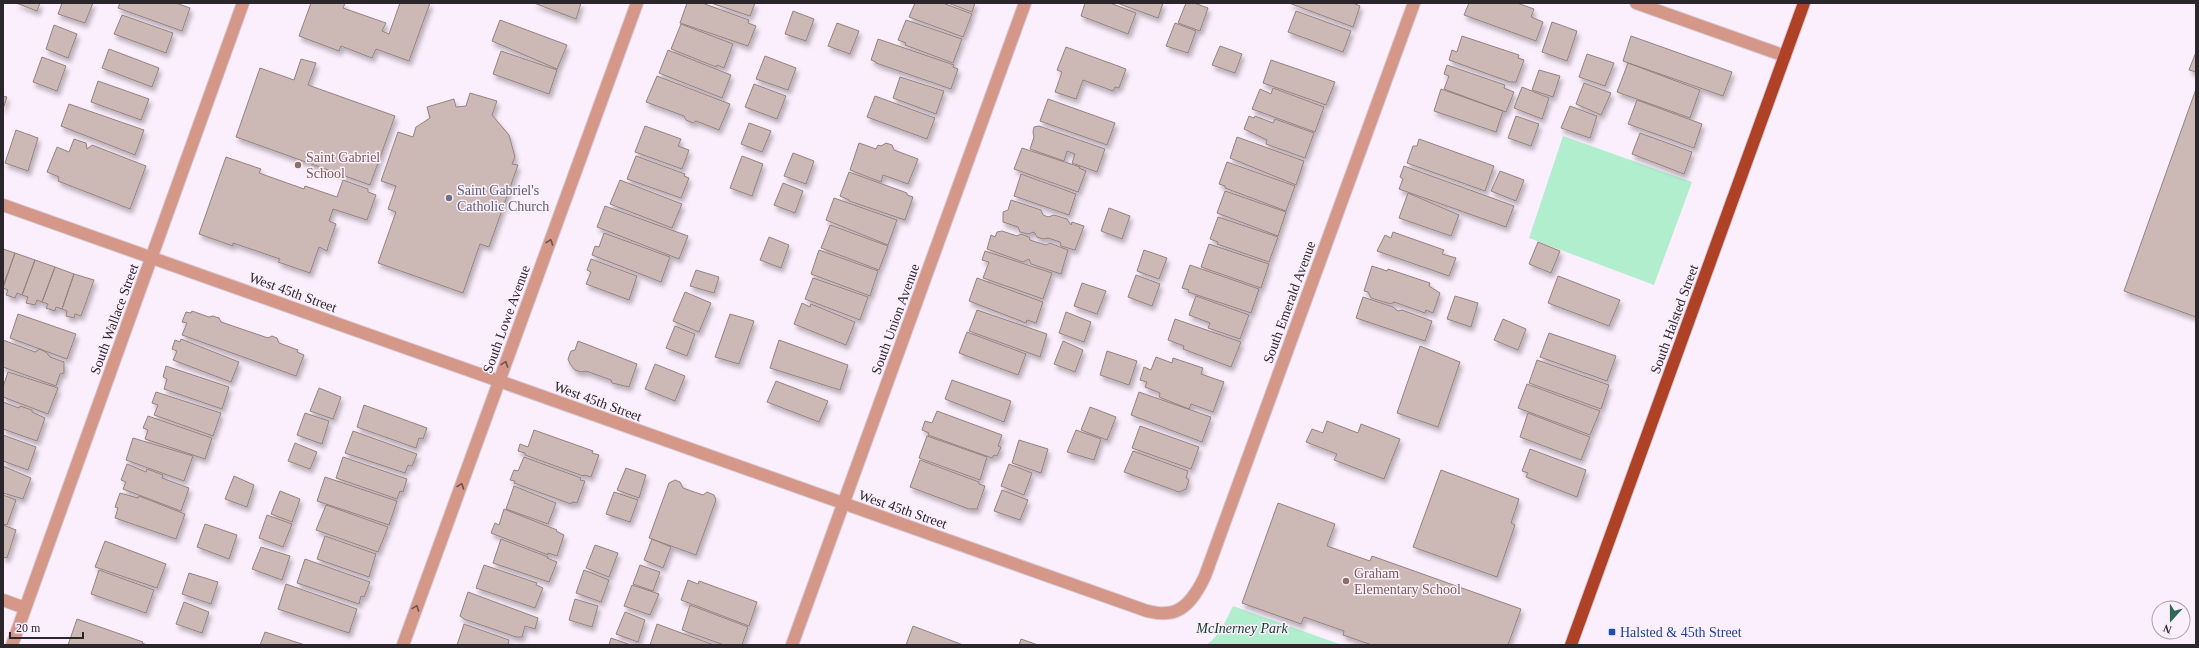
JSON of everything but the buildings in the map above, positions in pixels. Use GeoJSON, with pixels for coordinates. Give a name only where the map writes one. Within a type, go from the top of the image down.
{"type":"FeatureCollection","features":[{"type":"Feature","properties":{"kind":"main road","name":"South Halsted Street"},"geometry":{"type":"LineString","coordinates":[[1572,645],[1804,3]]}},
{"type":"Feature","properties":{"kind":"street","name":"South Wallace Street"},"geometry":{"type":"LineString","coordinates":[[12,645],[243,3]]}},
{"type":"Feature","properties":{"kind":"street","name":"South Lowe Avenue"},"geometry":{"type":"LineString","coordinates":[[403,645],[637,3]]}},
{"type":"Feature","properties":{"kind":"street","name":"South Union Avenue"},"geometry":{"type":"LineString","coordinates":[[792,645],[1025,3]]}},
{"type":"Feature","properties":{"kind":"street","name":"South Emerald Avenue"},"geometry":{"type":"LineString","coordinates":[[1184,606],[1196,596],[1205,576],[1414,3]]}},
{"type":"Feature","properties":{"kind":"street"},"geometry":{"type":"LineString","coordinates":[[1636,3],[1785,56]]}},
{"type":"Feature","properties":{"kind":"street","name":"West 45th Street"},"geometry":{"type":"LineString","coordinates":[[3,205],[1147,611],[1167,614],[1184,606]]}},
{"type":"Feature","properties":{"kind":"street"},"geometry":{"type":"LineString","coordinates":[[3,600],[25,608]]}},
{"type":"Feature","properties":{"kind":"green space"},"geometry":{"type":"Polygon","coordinates":[[[1563,136],[1692,182],[1654,285],[1529,238],[1563,136]]]}},
{"type":"Feature","properties":{"kind":"green space","name":"McInerney Park"},"geometry":{"type":"Polygon","coordinates":[[[1233,606],[1342,645],[1206,645],[1219,632],[1233,606]]]}},
{"type":"Feature","properties":{"kind":"place","name":"Saint Gabriel School"},"geometry":{"type":"Point","coordinates":[298,165]}},
{"type":"Feature","properties":{"kind":"place","name":"Saint Gabriel's Catholic Church"},"geometry":{"type":"Point","coordinates":[449,198]}},
{"type":"Feature","properties":{"kind":"place","name":"Graham Elementary School"},"geometry":{"type":"Point","coordinates":[1346,581]}},
{"type":"Feature","properties":{"kind":"place","name":"Halsted & 45th Street"},"geometry":{"type":"Point","coordinates":[1612,632]}}]}
